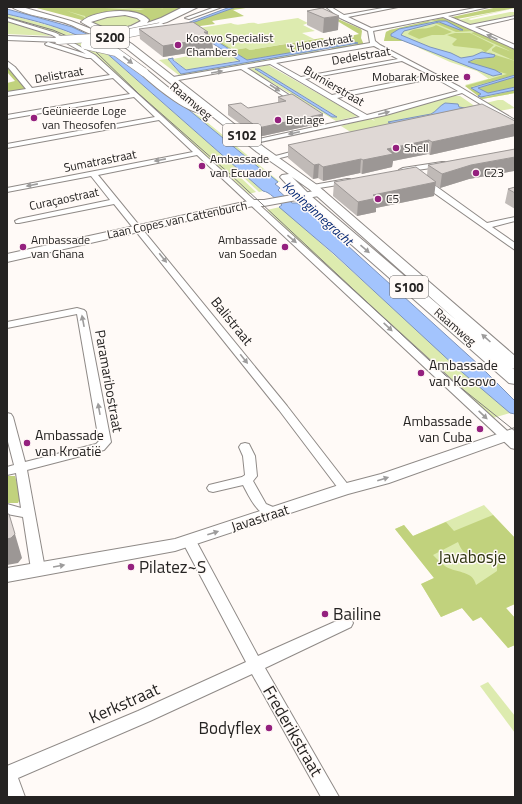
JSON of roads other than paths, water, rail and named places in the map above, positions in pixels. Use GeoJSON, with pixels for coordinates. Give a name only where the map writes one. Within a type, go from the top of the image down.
{"type":"FeatureCollection","features":[{"type":"Feature","properties":{"kind":"main road"},"geometry":{"type":"LineString","coordinates":[[15,7],[90,25]]}},
{"type":"Feature","properties":{"kind":"main road","name":"S200"},"geometry":{"type":"LineString","coordinates":[[7,37],[60,41],[114,36],[158,26],[197,7]]}},
{"type":"Feature","properties":{"kind":"main road","name":"Raamweg"},"geometry":{"type":"LineString","coordinates":[[33,11],[113,37],[173,79],[251,142],[284,165],[309,192],[515,379]]}},
{"type":"Feature","properties":{"kind":"main road"},"geometry":{"type":"LineString","coordinates":[[113,37],[140,34],[177,23],[189,11]]}},
{"type":"Feature","properties":{"kind":"main road"},"geometry":{"type":"LineString","coordinates":[[113,37],[189,11]]}},
{"type":"Feature","properties":{"kind":"main road"},"geometry":{"type":"LineString","coordinates":[[90,25],[85,22],[100,16],[116,14],[139,16],[145,19],[144,22],[128,29],[91,37]]}},
{"type":"Feature","properties":{"kind":"main road","name":"S102"},"geometry":{"type":"LineString","coordinates":[[90,25],[113,37]]}},
{"type":"Feature","properties":{"kind":"main road","name":"S200"},"geometry":{"type":"LineString","coordinates":[[7,37],[60,41],[125,33],[158,26]]}},
{"type":"Feature","properties":{"kind":"main road"},"geometry":{"type":"LineString","coordinates":[[130,31],[140,34]]}},
{"type":"Feature","properties":{"kind":"main road","name":"Raamweg"},"geometry":{"type":"LineString","coordinates":[[113,37],[286,176],[348,218],[515,364]]}},
{"type":"Feature","properties":{"kind":"main road"},"geometry":{"type":"LineString","coordinates":[[60,41],[111,50],[123,56],[178,100],[189,106],[204,111]]}},
{"type":"Feature","properties":{"kind":"main road","name":"Laan Copes van Cattenburch"},"geometry":{"type":"LineString","coordinates":[[7,258],[253,203],[260,204],[279,197],[309,192]]}},
{"type":"Feature","properties":{"kind":"street"},"geometry":{"type":"LineString","coordinates":[[189,11],[220,7]]}},
{"type":"Feature","properties":{"kind":"street"},"geometry":{"type":"LineString","coordinates":[[328,7],[335,14],[370,30],[486,7]]}},
{"type":"Feature","properties":{"kind":"street"},"geometry":{"type":"LineString","coordinates":[[342,17],[384,8],[396,7]]}},
{"type":"Feature","properties":{"kind":"street"},"geometry":{"type":"LineString","coordinates":[[444,16],[515,47]]}},
{"type":"Feature","properties":{"kind":"street"},"geometry":{"type":"LineString","coordinates":[[470,27],[515,17]]}},
{"type":"Feature","properties":{"kind":"street"},"geometry":{"type":"LineString","coordinates":[[7,19],[54,34],[93,56],[253,203],[513,435]]}},
{"type":"Feature","properties":{"kind":"street"},"geometry":{"type":"LineString","coordinates":[[502,20],[515,24]]}},
{"type":"Feature","properties":{"kind":"street"},"geometry":{"type":"LineString","coordinates":[[370,30],[373,45],[463,91],[492,110],[515,122]]}},
{"type":"Feature","properties":{"kind":"street"},"geometry":{"type":"LineString","coordinates":[[48,44],[84,56],[93,56]]}},
{"type":"Feature","properties":{"kind":"street","name":"'t Hoenstraat"},"geometry":{"type":"LineString","coordinates":[[173,79],[373,45]]}},
{"type":"Feature","properties":{"kind":"street","name":"Dedelstraat"},"geometry":{"type":"LineString","coordinates":[[298,79],[402,60]]}},
{"type":"Feature","properties":{"kind":"street","name":"Burnierstraat"},"geometry":{"type":"LineString","coordinates":[[271,62],[366,117]]}},
{"type":"Feature","properties":{"kind":"street"},"geometry":{"type":"LineString","coordinates":[[7,63],[13,68],[31,91]]}},
{"type":"Feature","properties":{"kind":"street"},"geometry":{"type":"LineString","coordinates":[[242,67],[306,108]]}},
{"type":"Feature","properties":{"kind":"street","name":"Delistraat"},"geometry":{"type":"LineString","coordinates":[[7,94],[115,76]]}},
{"type":"Feature","properties":{"kind":"street"},"geometry":{"type":"LineString","coordinates":[[330,97],[434,76]]}},
{"type":"Feature","properties":{"kind":"street"},"geometry":{"type":"LineString","coordinates":[[251,142],[366,117],[463,91]]}},
{"type":"Feature","properties":{"kind":"street"},"geometry":{"type":"LineString","coordinates":[[7,117],[134,95]]}},
{"type":"Feature","properties":{"kind":"street"},"geometry":{"type":"LineString","coordinates":[[478,113],[492,110]]}},
{"type":"Feature","properties":{"kind":"street"},"geometry":{"type":"LineString","coordinates":[[7,146],[159,118]]}},
{"type":"Feature","properties":{"kind":"street"},"geometry":{"type":"LineString","coordinates":[[326,120],[343,132]]}},
{"type":"Feature","properties":{"kind":"street"},"geometry":{"type":"LineString","coordinates":[[272,158],[309,150]]}},
{"type":"Feature","properties":{"kind":"street","name":"Sumatrastraat"},"geometry":{"type":"LineString","coordinates":[[7,190],[198,153]]}},
{"type":"Feature","properties":{"kind":"street"},"geometry":{"type":"LineString","coordinates":[[397,172],[453,162]]}},
{"type":"Feature","properties":{"kind":"street"},"geometry":{"type":"LineString","coordinates":[[448,170],[416,176],[515,247]]}},
{"type":"Feature","properties":{"kind":"street","name":"Balistraat"},"geometry":{"type":"LineString","coordinates":[[93,173],[346,489]]}},
{"type":"Feature","properties":{"kind":"street"},"geometry":{"type":"LineString","coordinates":[[309,192],[357,179]]}},
{"type":"Feature","properties":{"kind":"street"},"geometry":{"type":"LineString","coordinates":[[309,192],[350,188]]}},
{"type":"Feature","properties":{"kind":"street","name":"Curaçaostraat"},"geometry":{"type":"LineString","coordinates":[[19,221],[115,200]]}},
{"type":"Feature","properties":{"kind":"street"},"geometry":{"type":"LineString","coordinates":[[486,226],[515,219]]}},
{"type":"Feature","properties":{"kind":"street","name":"Paramaribostraat"},"geometry":{"type":"LineString","coordinates":[[7,325],[77,311],[82,312],[105,442],[100,448],[21,468]]}},
{"type":"Feature","properties":{"kind":"street"},"geometry":{"type":"LineString","coordinates":[[7,417],[21,468],[38,569]]}},
{"type":"Feature","properties":{"kind":"street","name":"Javastraat"},"geometry":{"type":"LineString","coordinates":[[7,575],[189,541],[346,489],[384,479],[513,435]]}},
{"type":"Feature","properties":{"kind":"street"},"geometry":{"type":"LineString","coordinates":[[213,488],[246,480],[251,476],[249,456],[245,447]]}},
{"type":"Feature","properties":{"kind":"street"},"geometry":{"type":"LineString","coordinates":[[7,471],[21,468]]}},
{"type":"Feature","properties":{"kind":"street"},"geometry":{"type":"LineString","coordinates":[[246,480],[262,507],[275,513]]}},
{"type":"Feature","properties":{"kind":"street"},"geometry":{"type":"LineString","coordinates":[[7,509],[28,514]]}},
{"type":"Feature","properties":{"kind":"street","name":"Frederikstraat"},"geometry":{"type":"LineString","coordinates":[[189,541],[255,665],[330,797]]}},
{"type":"Feature","properties":{"kind":"street"},"geometry":{"type":"LineString","coordinates":[[255,665],[346,624]]}},
{"type":"Feature","properties":{"kind":"street","name":"Kerkstraat"},"geometry":{"type":"LineString","coordinates":[[7,774],[144,716],[255,665]]}},
{"type":"Feature","properties":{"kind":"street"},"geometry":{"type":"LineString","coordinates":[[7,774],[16,797]]}},
{"type":"Feature","properties":{"kind":"water"},"geometry":{"type":"Polygon","coordinates":[[[230,7],[236,7],[192,23],[192,26],[247,60],[354,42],[358,43],[181,74],[168,59],[173,58],[173,60],[186,70],[240,61],[187,27],[166,31],[230,7]]]}},
{"type":"Feature","properties":{"kind":"water"},"geometry":{"type":"Polygon","coordinates":[[[7,9],[72,27],[110,45],[278,182],[275,184],[280,188],[278,190],[292,203],[297,203],[314,215],[479,365],[515,401],[515,414],[510,413],[456,367],[334,254],[279,207],[282,205],[273,196],[263,191],[103,50],[69,32],[7,14],[7,9]]]}},
{"type":"Feature","properties":{"kind":"water"},"geometry":{"type":"Polygon","coordinates":[[[439,21],[446,21],[463,30],[439,22],[404,31],[401,35],[461,58],[473,56],[482,52],[495,55],[494,57],[475,59],[468,62],[495,70],[502,74],[493,76],[391,36],[391,34],[399,29],[439,21]]]}},
{"type":"Feature","properties":{"kind":"water"},"geometry":{"type":"Polygon","coordinates":[[[255,69],[259,69],[337,117],[332,117],[255,69]]]}},
{"type":"Feature","properties":{"kind":"water"},"geometry":{"type":"Polygon","coordinates":[[[515,75],[515,77],[478,88],[488,93],[515,87],[515,90],[481,97],[478,96],[481,94],[471,88],[515,75]]]}},
{"type":"Feature","properties":{"kind":"water"},"geometry":{"type":"Polygon","coordinates":[[[445,103],[458,104],[459,107],[465,108],[392,124],[388,122],[431,114],[445,103]]]}},
{"type":"Feature","properties":{"kind":"tram line"},"geometry":{"type":"LineString","coordinates":[[7,17],[53,30],[81,42],[95,51],[139,94],[231,175],[445,375],[515,431]]}},
{"type":"Feature","properties":{"kind":"place","name":"Kosovo Specialist Chambers"},"geometry":{"type":"Point","coordinates":[178,45]}},
{"type":"Feature","properties":{"kind":"place","name":"Mobarak Moskee"},"geometry":{"type":"Point","coordinates":[467,77]}},
{"type":"Feature","properties":{"kind":"place","name":"Geünieerde Loge van Theosofen"},"geometry":{"type":"Point","coordinates":[34,118]}},
{"type":"Feature","properties":{"kind":"place","name":"Berlage"},"geometry":{"type":"Point","coordinates":[278,120]}},
{"type":"Feature","properties":{"kind":"place","name":"Shell"},"geometry":{"type":"Point","coordinates":[396,148]}},
{"type":"Feature","properties":{"kind":"place","name":"Ambassade van Ecuador"},"geometry":{"type":"Point","coordinates":[202,166]}},
{"type":"Feature","properties":{"kind":"place","name":"C23"},"geometry":{"type":"Point","coordinates":[476,173]}},
{"type":"Feature","properties":{"kind":"place","name":"C5"},"geometry":{"type":"Point","coordinates":[378,199]}},
{"type":"Feature","properties":{"kind":"place","name":"Ambassade van Ghana"},"geometry":{"type":"Point","coordinates":[23,247]}},
{"type":"Feature","properties":{"kind":"place","name":"Ambassade van Soedan"},"geometry":{"type":"Point","coordinates":[285,247]}},
{"type":"Feature","properties":{"kind":"place","name":"Ambassade van Kosovo"},"geometry":{"type":"Point","coordinates":[421,373]}},
{"type":"Feature","properties":{"kind":"place","name":"Ambassade van Cuba"},"geometry":{"type":"Point","coordinates":[480,429]}},
{"type":"Feature","properties":{"kind":"place","name":"Ambassade van Kroatië"},"geometry":{"type":"Point","coordinates":[27,443]}},
{"type":"Feature","properties":{"kind":"place","name":"Pilatez~S"},"geometry":{"type":"Point","coordinates":[131,567]}},
{"type":"Feature","properties":{"kind":"place","name":"Bailine"},"geometry":{"type":"Point","coordinates":[325,614]}},
{"type":"Feature","properties":{"kind":"place","name":"Bodyflex"},"geometry":{"type":"Point","coordinates":[269,728]}},
{"type":"Feature","properties":{"kind":"water label","name":"Koninginnegracht"},"geometry":{"type":"Point","coordinates":[318,213]}},
{"type":"Feature","properties":{"kind":"park label","name":"Javabosje"},"geometry":{"type":"Point","coordinates":[472,557]}}]}
